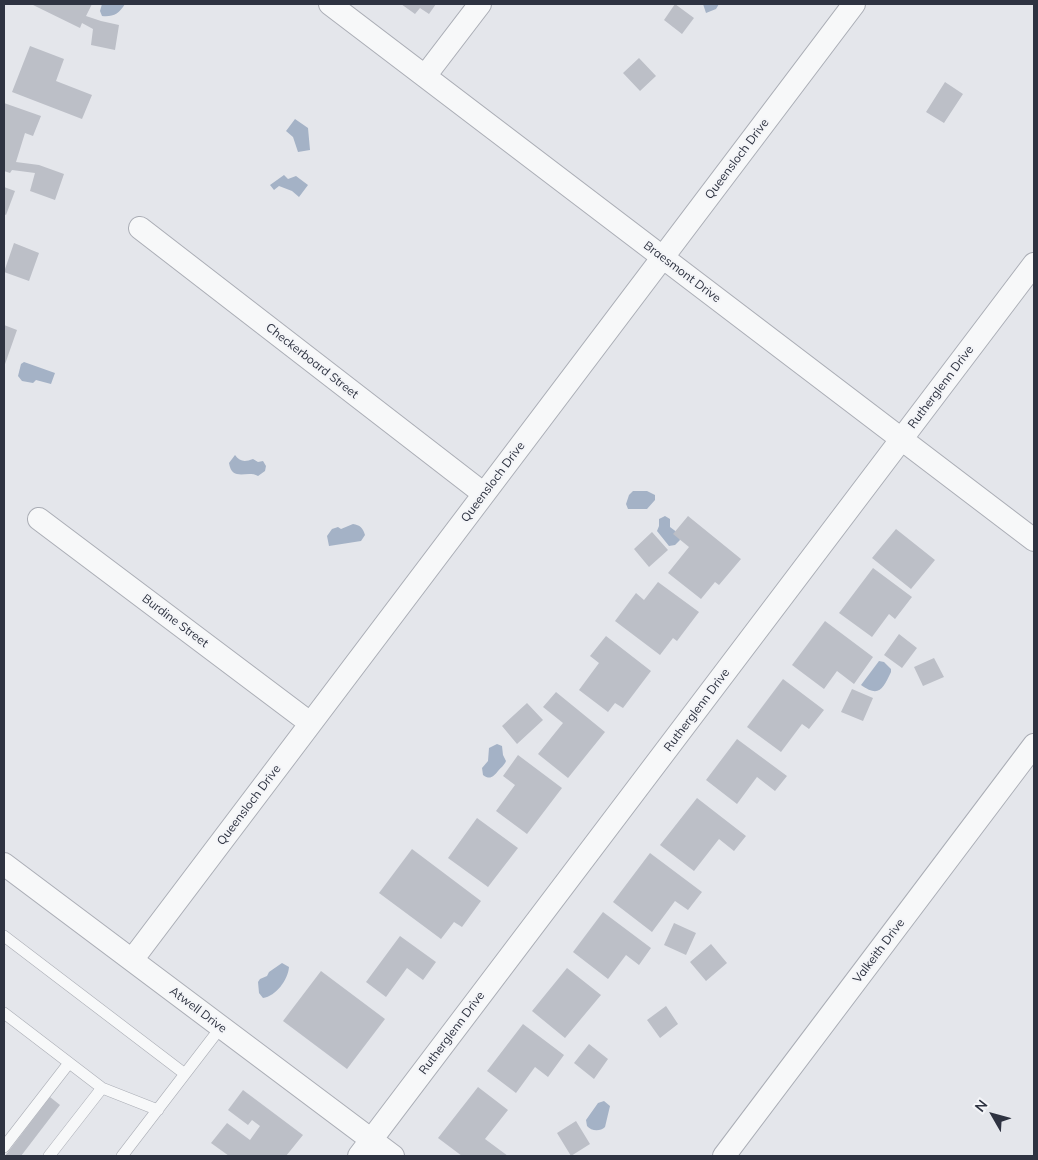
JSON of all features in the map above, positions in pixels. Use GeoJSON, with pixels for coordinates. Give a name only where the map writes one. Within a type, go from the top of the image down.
{"type":"FeatureCollection","features":[{"type":"Feature","properties":{"kind":"street","name":"Braesmont Drive"},"geometry":{"type":"LineString","coordinates":[[330,4],[1034,540]]}},
{"type":"Feature","properties":{"kind":"street"},"geometry":{"type":"LineString","coordinates":[[425,76],[480,4]]}},
{"type":"Feature","properties":{"kind":"street","name":"Queensloch Drive"},"geometry":{"type":"LineString","coordinates":[[132,960],[854,4]]}},
{"type":"Feature","properties":{"kind":"street","name":"Checkerboard Street"},"geometry":{"type":"LineString","coordinates":[[140,228],[484,494]]}},
{"type":"Feature","properties":{"kind":"street","name":"Rutherglenn Drive"},"geometry":{"type":"LineString","coordinates":[[366,1148],[1034,264]]}},
{"type":"Feature","properties":{"kind":"street","name":"Burdine Street"},"geometry":{"type":"LineString","coordinates":[[40,519],[310,723]]}},
{"type":"Feature","properties":{"kind":"street","name":"Valkeith Drive"},"geometry":{"type":"LineString","coordinates":[[724,1156],[1034,745]]}},
{"type":"Feature","properties":{"kind":"street","name":"Atwell Drive"},"geometry":{"type":"LineString","coordinates":[[4,864],[221,1027],[366,1148],[393,1156]]}},
{"type":"Feature","properties":{"kind":"lane"},"geometry":{"type":"LineString","coordinates":[[4,936],[185,1074]]}},
{"type":"Feature","properties":{"kind":"lane"},"geometry":{"type":"LineString","coordinates":[[4,1013],[102,1088],[158,1110]]}},
{"type":"Feature","properties":{"kind":"lane"},"geometry":{"type":"LineString","coordinates":[[122,1156],[221,1027]]}},
{"type":"Feature","properties":{"kind":"lane"},"geometry":{"type":"LineString","coordinates":[[4,1147],[69,1063]]}},
{"type":"Feature","properties":{"kind":"lane"},"geometry":{"type":"LineString","coordinates":[[50,1156],[102,1088]]}},
{"type":"Feature","properties":{"kind":"water"},"geometry":{"type":"Polygon","coordinates":[[[102,4],[125,4],[115,14],[102,16],[100,11],[102,4]]]}},
{"type":"Feature","properties":{"kind":"water"},"geometry":{"type":"Polygon","coordinates":[[[703,4],[719,4],[716,9],[706,13],[703,4]]]}},
{"type":"Feature","properties":{"kind":"water"},"geometry":{"type":"Polygon","coordinates":[[[295,119],[308,128],[310,150],[298,152],[293,137],[286,131],[295,119]]]}},
{"type":"Feature","properties":{"kind":"water"},"geometry":{"type":"Polygon","coordinates":[[[284,175],[288,179],[296,176],[308,185],[299,197],[292,191],[279,186],[274,190],[270,185],[284,175]]]}},
{"type":"Feature","properties":{"kind":"water"},"geometry":{"type":"Polygon","coordinates":[[[24,362],[55,373],[51,384],[36,380],[33,383],[22,381],[18,376],[21,364],[24,362]]]}},
{"type":"Feature","properties":{"kind":"water"},"geometry":{"type":"Polygon","coordinates":[[[235,455],[243,461],[253,459],[258,462],[263,461],[266,466],[265,471],[258,476],[233,472],[229,463],[235,455]]]}},
{"type":"Feature","properties":{"kind":"water"},"geometry":{"type":"Polygon","coordinates":[[[633,491],[647,491],[655,495],[655,500],[647,509],[628,509],[626,504],[629,495],[633,491]]]}},
{"type":"Feature","properties":{"kind":"water"},"geometry":{"type":"Polygon","coordinates":[[[665,516],[670,519],[670,527],[678,533],[680,540],[675,545],[669,546],[657,531],[659,519],[665,516]]]}},
{"type":"Feature","properties":{"kind":"water"},"geometry":{"type":"Polygon","coordinates":[[[353,524],[363,530],[365,535],[361,541],[329,546],[327,536],[332,529],[338,527],[341,529],[353,524]]]}},
{"type":"Feature","properties":{"kind":"water"},"geometry":{"type":"Polygon","coordinates":[[[879,661],[884,662],[891,669],[891,672],[880,690],[872,691],[861,685],[879,661]]]}},
{"type":"Feature","properties":{"kind":"water"},"geometry":{"type":"Polygon","coordinates":[[[497,744],[502,746],[506,761],[495,775],[488,777],[483,775],[482,768],[488,761],[489,748],[497,744]]]}},
{"type":"Feature","properties":{"kind":"water"},"geometry":{"type":"Polygon","coordinates":[[[282,963],[289,967],[284,982],[277,991],[263,998],[259,993],[258,982],[282,963]]]}},
{"type":"Feature","properties":{"kind":"water"},"geometry":{"type":"Polygon","coordinates":[[[604,1101],[610,1106],[605,1127],[598,1130],[591,1129],[587,1126],[586,1120],[598,1103],[604,1101]]]}},
{"type":"Feature","properties":{"kind":"building"},"geometry":{"type":"Polygon","coordinates":[[[31,4],[92,4],[86,16],[119,25],[115,50],[91,45],[93,29],[82,23],[80,28],[31,4]]]}},
{"type":"Feature","properties":{"kind":"building"},"geometry":{"type":"Polygon","coordinates":[[[401,4],[436,4],[429,14],[420,8],[415,14],[401,4]]]}},
{"type":"Feature","properties":{"kind":"building"},"geometry":{"type":"Polygon","coordinates":[[[675,4],[694,18],[682,34],[664,20],[675,4]]]}},
{"type":"Feature","properties":{"kind":"building"},"geometry":{"type":"Polygon","coordinates":[[[30,46],[64,59],[56,81],[92,95],[82,119],[12,92],[30,46]]]}},
{"type":"Feature","properties":{"kind":"building"},"geometry":{"type":"Polygon","coordinates":[[[639,58],[656,76],[640,91],[623,73],[639,58]]]}},
{"type":"Feature","properties":{"kind":"building"},"geometry":{"type":"Polygon","coordinates":[[[945,82],[963,94],[944,123],[926,112],[945,82]]]}},
{"type":"Feature","properties":{"kind":"building"},"geometry":{"type":"Polygon","coordinates":[[[4,103],[41,116],[33,136],[25,133],[16,162],[39,165],[64,174],[55,200],[30,191],[35,173],[12,170],[10,173],[4,171],[4,103]]]}},
{"type":"Feature","properties":{"kind":"building"},"geometry":{"type":"Polygon","coordinates":[[[4,187],[15,191],[6,215],[4,214],[4,187]]]}},
{"type":"Feature","properties":{"kind":"building"},"geometry":{"type":"Polygon","coordinates":[[[14,243],[39,253],[29,281],[4,272],[14,243]]]}},
{"type":"Feature","properties":{"kind":"building"},"geometry":{"type":"Polygon","coordinates":[[[4,325],[17,330],[4,367],[4,325]]]}},
{"type":"Feature","properties":{"kind":"building"},"geometry":{"type":"Polygon","coordinates":[[[688,516],[741,559],[719,585],[715,582],[701,599],[668,573],[689,547],[673,534],[688,516]]]}},
{"type":"Feature","properties":{"kind":"building"},"geometry":{"type":"Polygon","coordinates":[[[896,529],[935,560],[911,589],[872,558],[896,529]]]}},
{"type":"Feature","properties":{"kind":"building"},"geometry":{"type":"Polygon","coordinates":[[[652,532],[668,550],[649,567],[634,549],[652,532]]]}},
{"type":"Feature","properties":{"kind":"building"},"geometry":{"type":"Polygon","coordinates":[[[873,568],[912,597],[895,619],[889,614],[872,637],[839,613],[873,568]]]}},
{"type":"Feature","properties":{"kind":"building"},"geometry":{"type":"Polygon","coordinates":[[[658,582],[699,612],[677,641],[673,638],[660,655],[615,621],[636,593],[644,600],[658,582]]]}},
{"type":"Feature","properties":{"kind":"building"},"geometry":{"type":"Polygon","coordinates":[[[825,621],[873,657],[854,684],[837,671],[824,689],[792,665],[825,621]]]}},
{"type":"Feature","properties":{"kind":"building"},"geometry":{"type":"Polygon","coordinates":[[[899,634],[917,648],[902,668],[884,655],[899,634]]]}},
{"type":"Feature","properties":{"kind":"building"},"geometry":{"type":"Polygon","coordinates":[[[606,636],[651,671],[623,708],[615,703],[608,712],[579,690],[599,663],[590,656],[606,636]]]}},
{"type":"Feature","properties":{"kind":"building"},"geometry":{"type":"Polygon","coordinates":[[[934,658],[944,677],[923,686],[914,667],[934,658]]]}},
{"type":"Feature","properties":{"kind":"building"},"geometry":{"type":"Polygon","coordinates":[[[783,679],[824,710],[809,729],[802,724],[781,752],[747,727],[783,679]]]}},
{"type":"Feature","properties":{"kind":"building"},"geometry":{"type":"Polygon","coordinates":[[[852,689],[873,698],[863,721],[841,712],[852,689]]]}},
{"type":"Feature","properties":{"kind":"building"},"geometry":{"type":"Polygon","coordinates":[[[556,692],[605,732],[568,778],[538,754],[563,723],[543,707],[556,692]]]}},
{"type":"Feature","properties":{"kind":"building"},"geometry":{"type":"Polygon","coordinates":[[[527,703],[543,720],[517,744],[502,726],[527,703]]]}},
{"type":"Feature","properties":{"kind":"building"},"geometry":{"type":"Polygon","coordinates":[[[737,739],[787,776],[775,791],[757,777],[737,804],[706,780],[737,739]]]}},
{"type":"Feature","properties":{"kind":"building"},"geometry":{"type":"Polygon","coordinates":[[[518,755],[562,788],[527,834],[496,811],[515,785],[503,776],[518,755]]]}},
{"type":"Feature","properties":{"kind":"building"},"geometry":{"type":"Polygon","coordinates":[[[697,798],[746,836],[734,851],[719,839],[694,871],[660,845],[697,798]]]}},
{"type":"Feature","properties":{"kind":"building"},"geometry":{"type":"Polygon","coordinates":[[[477,818],[518,848],[488,887],[448,858],[477,818]]]}},
{"type":"Feature","properties":{"kind":"building"},"geometry":{"type":"Polygon","coordinates":[[[412,849],[481,901],[462,927],[454,922],[441,939],[379,893],[412,849]]]}},
{"type":"Feature","properties":{"kind":"building"},"geometry":{"type":"Polygon","coordinates":[[[650,853],[702,892],[688,910],[675,901],[652,932],[613,902],[650,853]]]}},
{"type":"Feature","properties":{"kind":"building"},"geometry":{"type":"Polygon","coordinates":[[[603,912],[651,948],[639,965],[626,955],[608,979],[573,952],[603,912]]]}},
{"type":"Feature","properties":{"kind":"building"},"geometry":{"type":"Polygon","coordinates":[[[674,923],[696,933],[686,955],[664,945],[674,923]]]}},
{"type":"Feature","properties":{"kind":"building"},"geometry":{"type":"Polygon","coordinates":[[[400,936],[436,962],[423,980],[407,968],[386,997],[366,982],[400,936]]]}},
{"type":"Feature","properties":{"kind":"building"},"geometry":{"type":"Polygon","coordinates":[[[711,944],[727,963],[706,981],[690,962],[711,944]]]}},
{"type":"Feature","properties":{"kind":"building"},"geometry":{"type":"Polygon","coordinates":[[[567,968],[601,995],[565,1038],[532,1011],[567,968]]]}},
{"type":"Feature","properties":{"kind":"building"},"geometry":{"type":"Polygon","coordinates":[[[321,971],[385,1019],[347,1069],[283,1021],[321,971]]]}},
{"type":"Feature","properties":{"kind":"building"},"geometry":{"type":"Polygon","coordinates":[[[666,1006],[678,1024],[660,1038],[647,1020],[666,1006]]]}},
{"type":"Feature","properties":{"kind":"building"},"geometry":{"type":"Polygon","coordinates":[[[523,1024],[564,1055],[548,1077],[535,1067],[516,1093],[487,1071],[523,1024]]]}},
{"type":"Feature","properties":{"kind":"building"},"geometry":{"type":"Polygon","coordinates":[[[589,1044],[608,1059],[594,1079],[574,1063],[589,1044]]]}},
{"type":"Feature","properties":{"kind":"building"},"geometry":{"type":"Polygon","coordinates":[[[478,1087],[508,1110],[485,1139],[508,1156],[462,1156],[438,1138],[478,1087]]]}},
{"type":"Feature","properties":{"kind":"building"},"geometry":{"type":"Polygon","coordinates":[[[243,1090],[303,1135],[286,1156],[229,1156],[211,1143],[227,1123],[250,1140],[260,1126],[252,1120],[248,1125],[228,1110],[243,1090]]]}},
{"type":"Feature","properties":{"kind":"building"},"geometry":{"type":"Polygon","coordinates":[[[50,1097],[60,1105],[21,1156],[5,1156],[50,1097]]]}},
{"type":"Feature","properties":{"kind":"building"},"geometry":{"type":"Polygon","coordinates":[[[576,1121],[590,1144],[571,1156],[557,1133],[576,1121]]]}}]}
